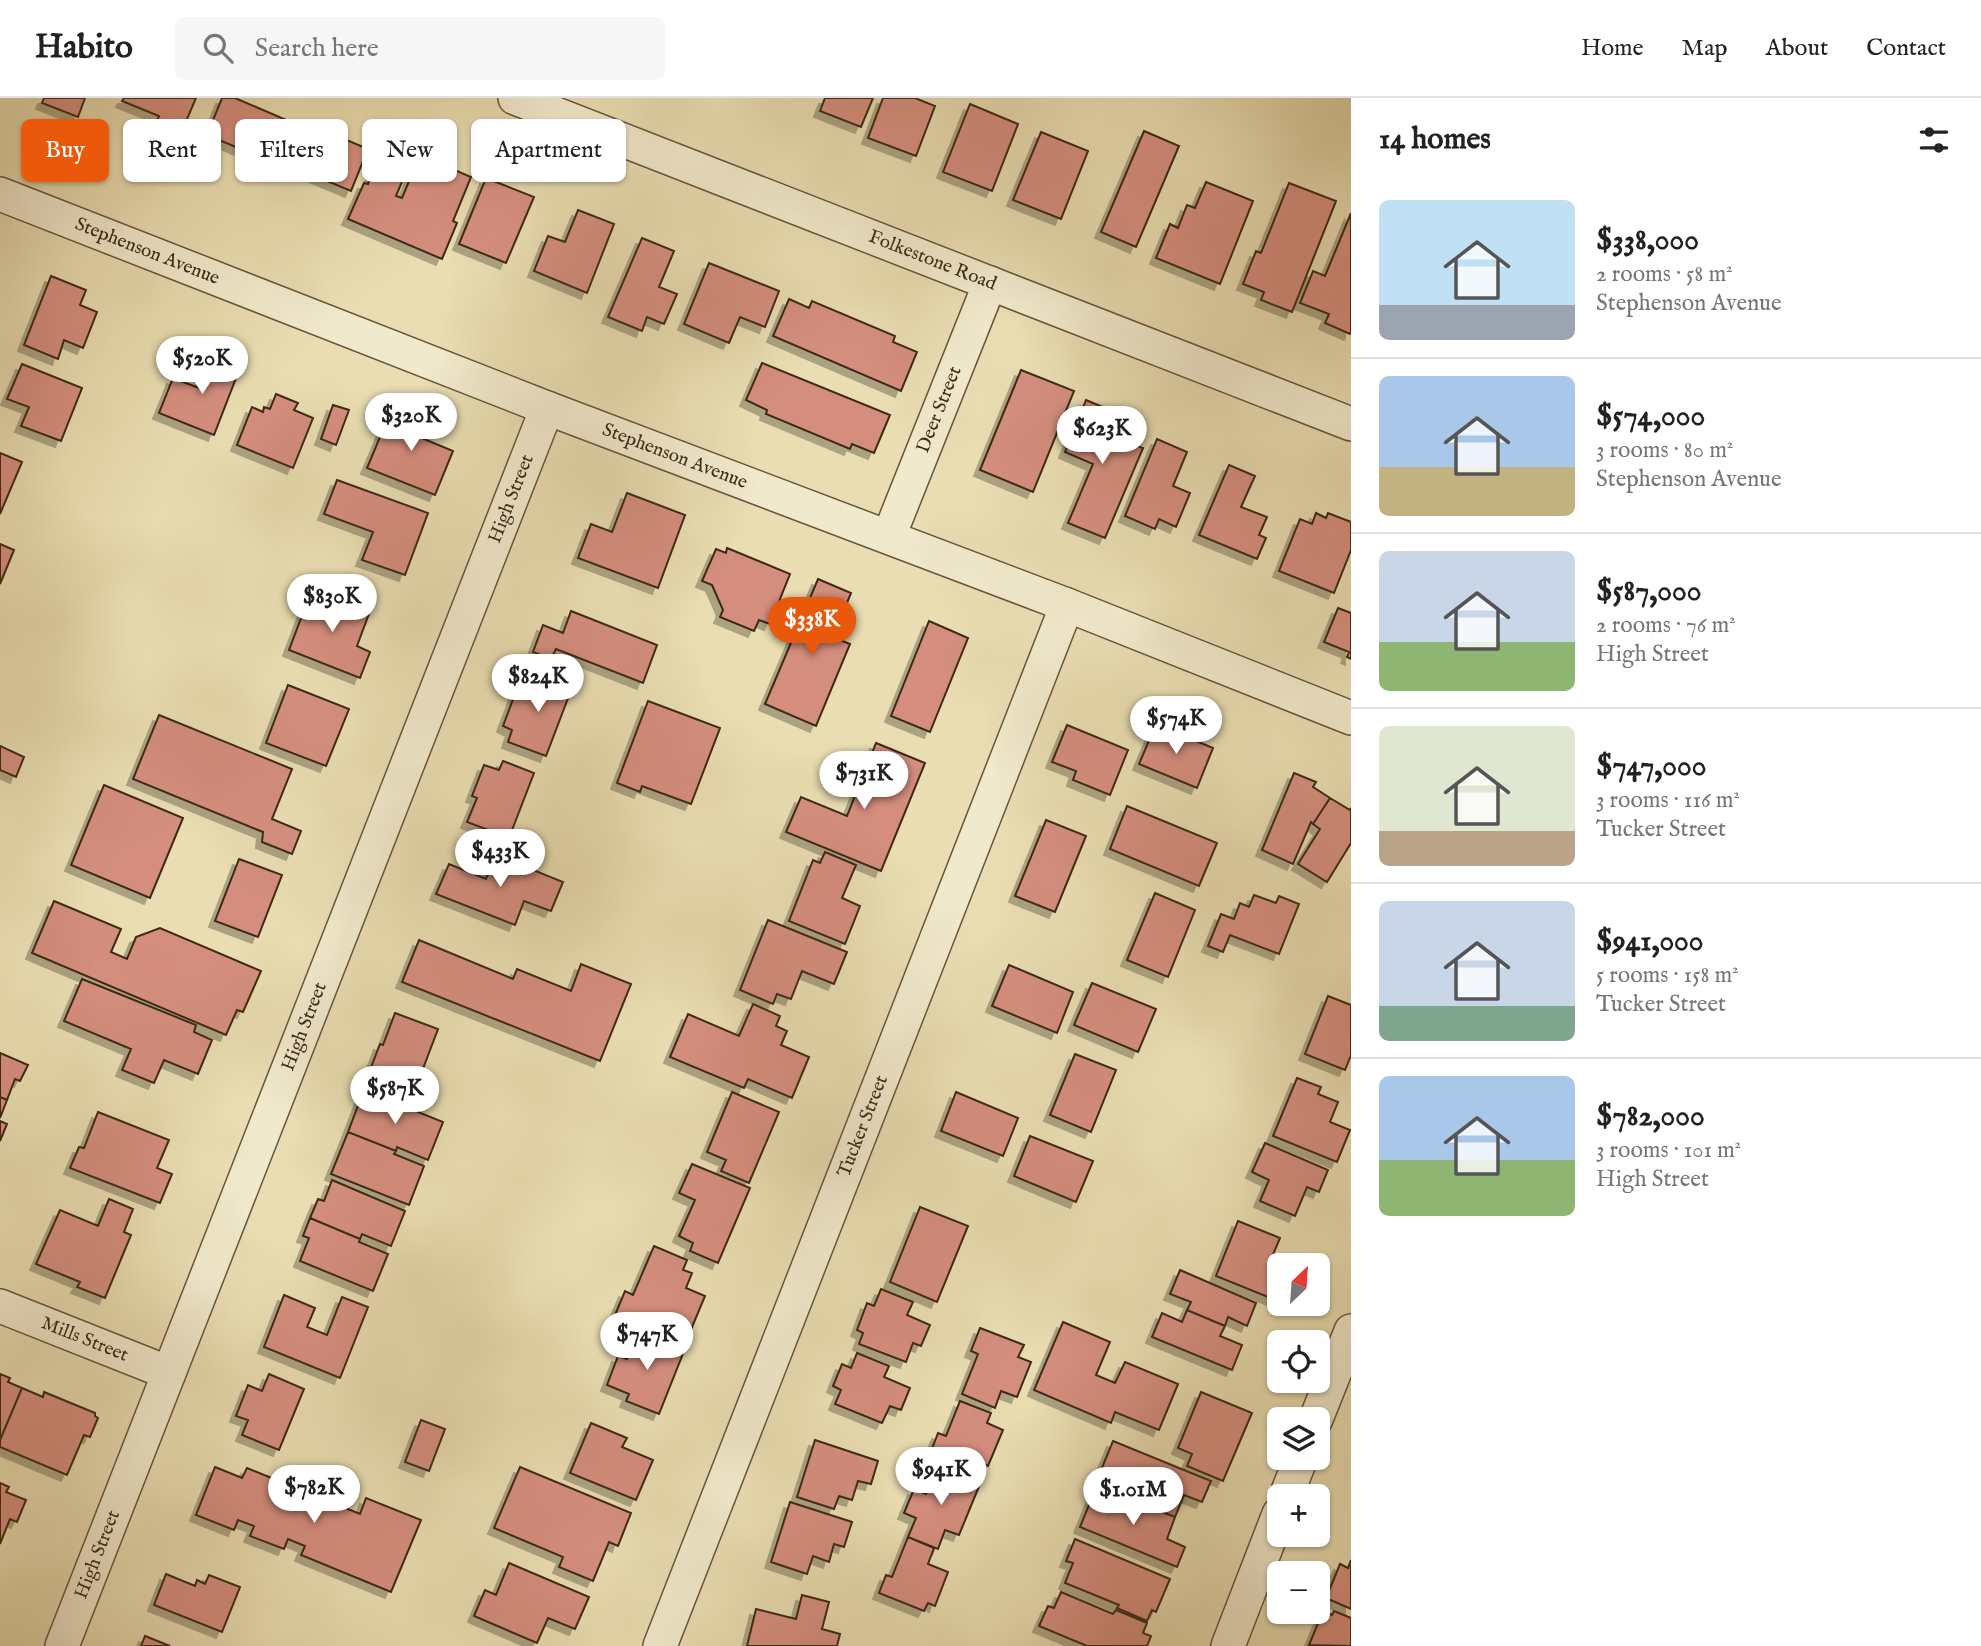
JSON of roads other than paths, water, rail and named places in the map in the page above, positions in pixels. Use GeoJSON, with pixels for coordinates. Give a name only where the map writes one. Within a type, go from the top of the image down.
{"type":"FeatureCollection","features":[{"type":"Feature","properties":{"kind":"street","name":"Folkestone Road"},"geometry":{"type":"LineString","coordinates":[[515,98],[1351,424]]}},
{"type":"Feature","properties":{"kind":"street","name":"Stephenson Avenue"},"geometry":{"type":"LineString","coordinates":[[0,194],[547,408],[1067,605],[1351,718]]}},
{"type":"Feature","properties":{"kind":"street","name":"Deer Street"},"geometry":{"type":"LineString","coordinates":[[888,536],[990,283]]}},
{"type":"Feature","properties":{"kind":"street","name":"High Street"},"geometry":{"type":"LineString","coordinates":[[62,1646],[547,408]]}},
{"type":"Feature","properties":{"kind":"street","name":"Tucker Street"},"geometry":{"type":"LineString","coordinates":[[660,1646],[1067,605]]}},
{"type":"Feature","properties":{"kind":"street","name":"Mills Street"},"geometry":{"type":"LineString","coordinates":[[0,1306],[169,1373]]}},
{"type":"Feature","properties":{"kind":"street"},"geometry":{"type":"LineString","coordinates":[[1321,1407],[1351,1331]]}},
{"type":"Feature","properties":{"kind":"street"},"geometry":{"type":"LineString","coordinates":[[1228,1646],[1267,1545]]}}]}
